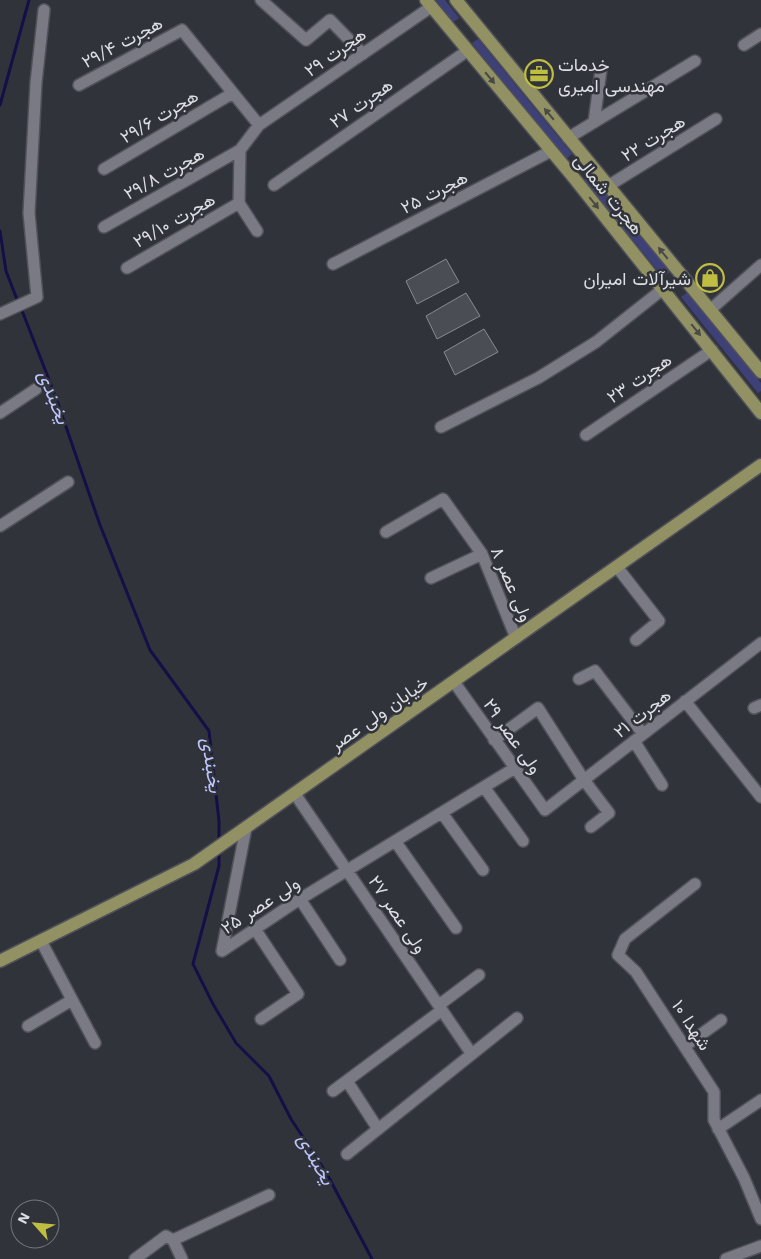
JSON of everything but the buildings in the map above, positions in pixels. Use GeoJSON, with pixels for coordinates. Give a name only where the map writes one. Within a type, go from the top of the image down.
{"type":"FeatureCollection","features":[{"type":"Feature","properties":{"kind":"main road","name":"هجرت شمالی"},"geometry":{"type":"LineString","coordinates":[[456,0],[710,310],[760,368]]}},
{"type":"Feature","properties":{"kind":"main road","name":"هجرت شمالی"},"geometry":{"type":"LineString","coordinates":[[429,3],[663,289],[761,413]]}},
{"type":"Feature","properties":{"kind":"main road"},"geometry":{"type":"LineString","coordinates":[[463,46],[476,26]]}},
{"type":"Feature","properties":{"kind":"main road","name":"خیابان ولی عصر"},"geometry":{"type":"LineString","coordinates":[[0,961],[194,864],[761,465]]}},
{"type":"Feature","properties":{"kind":"street"},"geometry":{"type":"LineString","coordinates":[[261,0],[306,40],[330,20],[363,54]]}},
{"type":"Feature","properties":{"kind":"street","name":"هجرت ۲۹"},"geometry":{"type":"LineString","coordinates":[[240,150],[259,125],[363,54],[429,3]]}},
{"type":"Feature","properties":{"kind":"street"},"geometry":{"type":"LineString","coordinates":[[4,312],[37,297],[29,214],[36,83],[44,10]]}},
{"type":"Feature","properties":{"kind":"street","name":"هجرت ۲۹/۴"},"geometry":{"type":"LineString","coordinates":[[79,85],[182,30],[233,93]]}},
{"type":"Feature","properties":{"kind":"street"},"geometry":{"type":"LineString","coordinates":[[744,45],[761,34]]}},
{"type":"Feature","properties":{"kind":"street","name":"هجرت ۲۷"},"geometry":{"type":"LineString","coordinates":[[274,185],[463,46]]}},
{"type":"Feature","properties":{"kind":"street"},"geometry":{"type":"LineString","coordinates":[[568,138],[695,61]]}},
{"type":"Feature","properties":{"kind":"street"},"geometry":{"type":"LineString","coordinates":[[594,122],[601,70]]}},
{"type":"Feature","properties":{"kind":"street"},"geometry":{"type":"LineString","coordinates":[[233,93],[259,125]]}},
{"type":"Feature","properties":{"kind":"street","name":"هجرت ۲۹/۶"},"geometry":{"type":"LineString","coordinates":[[104,169],[233,93]]}},
{"type":"Feature","properties":{"kind":"street","name":"هجرت ۲۲"},"geometry":{"type":"LineString","coordinates":[[608,186],[716,119]]}},
{"type":"Feature","properties":{"kind":"street"},"geometry":{"type":"LineString","coordinates":[[240,150],[239,203],[257,232]]}},
{"type":"Feature","properties":{"kind":"street","name":"هجرت ۲۹/۸"},"geometry":{"type":"LineString","coordinates":[[104,227],[240,150]]}},
{"type":"Feature","properties":{"kind":"street","name":"هجرت ۲۵"},"geometry":{"type":"LineString","coordinates":[[333,264],[551,151]]}},
{"type":"Feature","properties":{"kind":"street","name":"هجرت ۲۹/۱۰"},"geometry":{"type":"LineString","coordinates":[[127,268],[239,203]]}},
{"type":"Feature","properties":{"kind":"street"},"geometry":{"type":"LineString","coordinates":[[710,310],[761,265]]}},
{"type":"Feature","properties":{"kind":"street"},"geometry":{"type":"LineString","coordinates":[[441,427],[538,378],[596,342],[663,289]]}},
{"type":"Feature","properties":{"kind":"street","name":"هجرت ۲۳"},"geometry":{"type":"LineString","coordinates":[[586,435],[712,350]]}},
{"type":"Feature","properties":{"kind":"street"},"geometry":{"type":"LineString","coordinates":[[0,413],[36,389]]}},
{"type":"Feature","properties":{"kind":"street"},"geometry":{"type":"LineString","coordinates":[[0,526],[68,482]]}},
{"type":"Feature","properties":{"kind":"street","name":"ولی عصر ۸"},"geometry":{"type":"LineString","coordinates":[[386,532],[443,499],[482,554],[516,638]]}},
{"type":"Feature","properties":{"kind":"street"},"geometry":{"type":"LineString","coordinates":[[431,578],[482,554]]}},
{"type":"Feature","properties":{"kind":"street"},"geometry":{"type":"LineString","coordinates":[[617,567],[659,621],[636,640]]}},
{"type":"Feature","properties":{"kind":"street","name":"هجرت ۲۱"},"geometry":{"type":"LineString","coordinates":[[545,810],[761,643]]}},
{"type":"Feature","properties":{"kind":"street"},"geometry":{"type":"LineString","coordinates":[[579,679],[595,670],[643,734]]}},
{"type":"Feature","properties":{"kind":"street","name":"ولی عصر ۲۹"},"geometry":{"type":"LineString","coordinates":[[454,682],[545,810]]}},
{"type":"Feature","properties":{"kind":"street"},"geometry":{"type":"LineString","coordinates":[[685,701],[761,797]]}},
{"type":"Feature","properties":{"kind":"street"},"geometry":{"type":"LineString","coordinates":[[494,740],[538,708],[584,780],[609,813],[591,827]]}},
{"type":"Feature","properties":{"kind":"street"},"geometry":{"type":"LineString","coordinates":[[634,741],[662,784]]}},
{"type":"Feature","properties":{"kind":"street","name":"ولی عصر ۲۵"},"geometry":{"type":"LineString","coordinates":[[246,829],[222,951],[300,899],[515,768]]}},
{"type":"Feature","properties":{"kind":"street"},"geometry":{"type":"LineString","coordinates":[[484,787],[523,841]]}},
{"type":"Feature","properties":{"kind":"street","name":"ولی عصر ۲۷"},"geometry":{"type":"LineString","coordinates":[[295,794],[472,1053]]}},
{"type":"Feature","properties":{"kind":"street"},"geometry":{"type":"LineString","coordinates":[[442,813],[483,870]]}},
{"type":"Feature","properties":{"kind":"street"},"geometry":{"type":"LineString","coordinates":[[395,841],[456,928]]}},
{"type":"Feature","properties":{"kind":"street","name":"شهدا ۱۰"},"geometry":{"type":"LineString","coordinates":[[695,884],[625,939],[618,955],[636,972],[714,1092],[714,1120],[744,1178],[761,1218]]}},
{"type":"Feature","properties":{"kind":"street"},"geometry":{"type":"LineString","coordinates":[[300,899],[340,960]]}},
{"type":"Feature","properties":{"kind":"street"},"geometry":{"type":"LineString","coordinates":[[255,929],[298,994],[261,1019]]}},
{"type":"Feature","properties":{"kind":"street"},"geometry":{"type":"LineString","coordinates":[[41,941],[95,1044]]}},
{"type":"Feature","properties":{"kind":"street"},"geometry":{"type":"LineString","coordinates":[[333,1091],[440,1008],[479,974]]}},
{"type":"Feature","properties":{"kind":"street"},"geometry":{"type":"LineString","coordinates":[[28,1026],[72,1000]]}},
{"type":"Feature","properties":{"kind":"street"},"geometry":{"type":"LineString","coordinates":[[347,1154],[517,1018]]}},
{"type":"Feature","properties":{"kind":"street"},"geometry":{"type":"LineString","coordinates":[[685,1046],[721,1020]]}},
{"type":"Feature","properties":{"kind":"street"},"geometry":{"type":"LineString","coordinates":[[347,1081],[378,1129]]}},
{"type":"Feature","properties":{"kind":"street"},"geometry":{"type":"LineString","coordinates":[[718,1129],[761,1100]]}},
{"type":"Feature","properties":{"kind":"street"},"geometry":{"type":"LineString","coordinates":[[173,1240],[270,1195]]}},
{"type":"Feature","properties":{"kind":"street"},"geometry":{"type":"LineString","coordinates":[[135,1259],[166,1236],[173,1240],[182,1259]]}},
{"type":"Feature","properties":{"kind":"street"},"geometry":{"type":"LineString","coordinates":[[726,1259],[761,1246]]}},
{"type":"Feature","properties":{"kind":"shaded area"},"geometry":{"type":"Polygon","coordinates":[[[436,0],[445,0],[459,18],[453,22],[436,0]]]}},
{"type":"Feature","properties":{"kind":"shaded area"},"geometry":{"type":"Polygon","coordinates":[[[478,39],[572,154],[566,159],[472,43],[478,39]]]}},
{"type":"Feature","properties":{"kind":"shaded area"},"geometry":{"type":"Polygon","coordinates":[[[590,174],[670,272],[663,277],[584,180],[590,174]]]}},
{"type":"Feature","properties":{"kind":"shaded area"},"geometry":{"type":"Polygon","coordinates":[[[688,292],[761,383],[761,391],[758,393],[681,297],[688,292]]]}},
{"type":"Feature","properties":{"kind":"waterway","name":"یخبندی"},"geometry":{"type":"LineString","coordinates":[[0,105],[29,0]]}},
{"type":"Feature","properties":{"kind":"waterway","name":"یخبندی"},"geometry":{"type":"LineString","coordinates":[[0,231],[6,271],[18,302]]}},
{"type":"Feature","properties":{"kind":"waterway","name":"یخبندی"},"geometry":{"type":"LineString","coordinates":[[21,308],[55,395],[100,525],[150,650],[209,731],[219,821],[219,841]]}},
{"type":"Feature","properties":{"kind":"waterway","name":"یخبندی"},"geometry":{"type":"LineString","coordinates":[[219,850],[219,866],[193,964],[213,1004],[236,1043],[269,1076],[291,1119],[327,1174],[372,1259]]}},
{"type":"Feature","properties":{"kind":"place","name":"خدمات مهندسی امیری"},"geometry":{"type":"Point","coordinates":[539,74]}},
{"type":"Feature","properties":{"kind":"place","name":"شیرآلات امیران"},"geometry":{"type":"Point","coordinates":[710,278]}}]}
